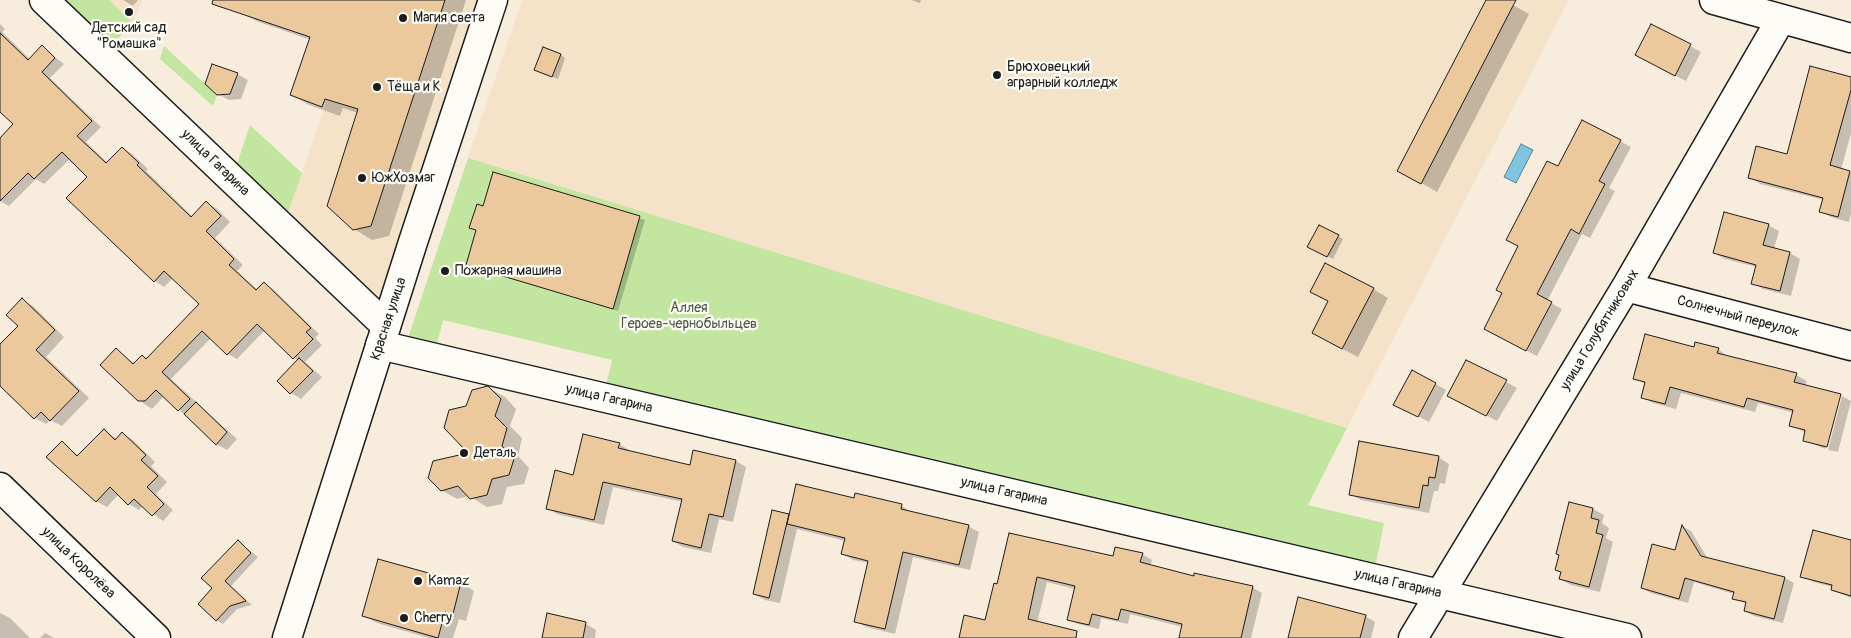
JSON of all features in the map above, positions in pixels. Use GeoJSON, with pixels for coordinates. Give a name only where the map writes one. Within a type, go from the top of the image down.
{"type":"FeatureCollection","features":[{"type":"Feature","properties":{"kind":"street","name":"улица Гагарина"},"geometry":{"type":"LineString","coordinates":[[44,0],[383,336],[1439,594],[1627,638]]}},
{"type":"Feature","properties":{"kind":"street","name":"Красная улица"},"geometry":{"type":"LineString","coordinates":[[288,638],[383,336],[493,0]]}},
{"type":"Feature","properties":{"kind":"street"},"geometry":{"type":"LineString","coordinates":[[1714,0],[1851,38]]}},
{"type":"Feature","properties":{"kind":"street","name":"улица Голубятниковых"},"geometry":{"type":"LineString","coordinates":[[1413,638],[1626,288],[1782,19]]}},
{"type":"Feature","properties":{"kind":"street","name":"Солнечный переулок"},"geometry":{"type":"LineString","coordinates":[[1626,288],[1851,346]]}},
{"type":"Feature","properties":{"kind":"street","name":"улица Королёва"},"geometry":{"type":"LineString","coordinates":[[0,487],[156,638]]}},
{"type":"Feature","properties":{"kind":"shaded area","name":"Детский сад \"Ромашка\""},"geometry":{"type":"Polygon","coordinates":[[[109,0],[142,0],[133,23],[109,0]]]}},
{"type":"Feature","properties":{"kind":"shaded area"},"geometry":{"type":"Polygon","coordinates":[[[362,0],[486,0],[387,308],[287,215],[362,0]]]}},
{"type":"Feature","properties":{"kind":"shaded area"},"geometry":{"type":"Polygon","coordinates":[[[522,0],[1569,0],[1347,428],[468,158],[522,0]]]}},
{"type":"Feature","properties":{"kind":"green space"},"geometry":{"type":"Polygon","coordinates":[[[60,0],[109,0],[133,23],[109,48],[60,0]]]}},
{"type":"Feature","properties":{"kind":"green space"},"geometry":{"type":"Polygon","coordinates":[[[164,46],[217,95],[213,106],[160,59],[164,46]]]}},
{"type":"Feature","properties":{"kind":"green space"},"geometry":{"type":"Polygon","coordinates":[[[250,125],[302,173],[287,215],[236,167],[250,125]]]}},
{"type":"Feature","properties":{"kind":"green space","name":"Аллея Героев-чернобыльцев"},"geometry":{"type":"Polygon","coordinates":[[[468,158],[1347,428],[1308,505],[1384,523],[1375,568],[606,385],[612,360],[443,320],[437,344],[408,338],[468,158]]]}},
{"type":"Feature","properties":{"kind":"water"},"geometry":{"type":"Polygon","coordinates":[[[1521,144],[1533,150],[1516,183],[1504,177],[1521,144]]]}},
{"type":"Feature","properties":{"kind":"building"},"geometry":{"type":"Polygon","coordinates":[[[213,0],[445,0],[371,226],[353,230],[327,206],[358,109],[325,99],[322,107],[290,95],[310,37],[212,4],[213,0]]]}},
{"type":"Feature","properties":{"kind":"building"},"geometry":{"type":"Polygon","coordinates":[[[1486,0],[1516,0],[1421,184],[1397,171],[1486,0]]]}},
{"type":"Feature","properties":{"kind":"building"},"geometry":{"type":"Polygon","coordinates":[[[1651,24],[1691,44],[1675,76],[1635,55],[1651,24]]]}},
{"type":"Feature","properties":{"kind":"building"},"geometry":{"type":"Polygon","coordinates":[[[0,33],[28,60],[42,45],[55,58],[42,72],[92,121],[77,136],[106,163],[122,147],[139,163],[137,165],[191,217],[206,201],[221,216],[206,231],[234,259],[229,265],[256,290],[264,282],[311,328],[306,332],[313,339],[293,359],[257,324],[227,355],[202,331],[162,372],[190,399],[178,411],[156,390],[145,401],[138,401],[100,365],[116,348],[133,364],[142,355],[146,359],[199,304],[164,271],[154,282],[66,198],[87,177],[62,152],[34,179],[28,173],[0,201],[0,138],[13,124],[0,112],[0,33]]]}},
{"type":"Feature","properties":{"kind":"building"},"geometry":{"type":"Polygon","coordinates":[[[543,47],[561,54],[552,77],[534,70],[543,47]]]}},
{"type":"Feature","properties":{"kind":"building"},"geometry":{"type":"Polygon","coordinates":[[[212,64],[238,73],[230,94],[217,95],[205,84],[212,64]]]}},
{"type":"Feature","properties":{"kind":"building"},"geometry":{"type":"Polygon","coordinates":[[[1810,66],[1851,77],[1851,90],[1830,165],[1850,171],[1838,217],[1819,212],[1823,198],[1748,178],[1756,146],[1787,154],[1810,66]]]}},
{"type":"Feature","properties":{"kind":"building"},"geometry":{"type":"Polygon","coordinates":[[[1582,120],[1621,140],[1599,181],[1605,184],[1579,234],[1571,229],[1537,294],[1552,302],[1526,351],[1484,329],[1502,293],[1496,290],[1518,246],[1506,240],[1547,161],[1558,166],[1582,120]]]}},
{"type":"Feature","properties":{"kind":"building"},"geometry":{"type":"Polygon","coordinates":[[[493,172],[640,216],[613,309],[466,265],[476,230],[469,228],[477,204],[483,206],[493,172]]]}},
{"type":"Feature","properties":{"kind":"building"},"geometry":{"type":"Polygon","coordinates":[[[1724,212],[1769,224],[1763,245],[1790,252],[1780,291],[1751,284],[1756,265],[1713,253],[1724,212]]]}},
{"type":"Feature","properties":{"kind":"building"},"geometry":{"type":"Polygon","coordinates":[[[1319,225],[1339,235],[1327,257],[1307,247],[1319,225]]]}},
{"type":"Feature","properties":{"kind":"building"},"geometry":{"type":"Polygon","coordinates":[[[1325,263],[1374,288],[1342,349],[1312,333],[1328,301],[1310,292],[1325,263]]]}},
{"type":"Feature","properties":{"kind":"building"},"geometry":{"type":"Polygon","coordinates":[[[22,298],[55,330],[36,350],[79,391],[50,421],[41,412],[34,419],[0,386],[0,344],[18,326],[6,315],[22,298]]]}},
{"type":"Feature","properties":{"kind":"building"},"geometry":{"type":"Polygon","coordinates":[[[1645,334],[1694,347],[1695,342],[1719,348],[1717,353],[1797,373],[1794,382],[1841,394],[1827,447],[1803,441],[1805,430],[1789,426],[1793,410],[1747,398],[1744,407],[1670,387],[1665,404],[1641,398],[1645,382],[1633,379],[1645,334]]]}},
{"type":"Feature","properties":{"kind":"building"},"geometry":{"type":"Polygon","coordinates":[[[299,358],[313,371],[290,394],[277,381],[299,358]]]}},
{"type":"Feature","properties":{"kind":"building"},"geometry":{"type":"Polygon","coordinates":[[[1466,360],[1507,380],[1486,416],[1447,396],[1466,360]]]}},
{"type":"Feature","properties":{"kind":"building"},"geometry":{"type":"Polygon","coordinates":[[[1412,370],[1436,383],[1418,417],[1393,405],[1412,370]]]}},
{"type":"Feature","properties":{"kind":"building"},"geometry":{"type":"Polygon","coordinates":[[[488,386],[501,399],[495,416],[507,428],[502,446],[514,459],[509,475],[492,479],[487,495],[470,499],[458,486],[441,491],[428,478],[433,461],[468,453],[444,428],[449,410],[466,406],[472,390],[488,386]]]}},
{"type":"Feature","properties":{"kind":"building"},"geometry":{"type":"Polygon","coordinates":[[[196,402],[227,432],[216,445],[184,414],[196,402]]]}},
{"type":"Feature","properties":{"kind":"building"},"geometry":{"type":"Polygon","coordinates":[[[104,429],[115,440],[122,432],[146,455],[141,460],[158,476],[147,487],[164,504],[152,516],[134,499],[128,505],[110,487],[96,502],[46,457],[62,441],[77,456],[104,429]]]}},
{"type":"Feature","properties":{"kind":"building"},"geometry":{"type":"Polygon","coordinates":[[[583,434],[620,443],[618,448],[690,465],[693,450],[736,460],[723,517],[709,514],[701,548],[672,541],[682,499],[603,482],[594,520],[546,509],[555,470],[573,475],[583,434]]]}},
{"type":"Feature","properties":{"kind":"building"},"geometry":{"type":"Polygon","coordinates":[[[1359,441],[1439,456],[1435,478],[1429,477],[1428,486],[1423,485],[1419,508],[1349,495],[1359,441]]]}},
{"type":"Feature","properties":{"kind":"building"},"geometry":{"type":"Polygon","coordinates":[[[796,484],[854,498],[855,493],[902,504],[901,509],[969,525],[959,565],[903,552],[885,629],[854,622],[868,561],[841,554],[845,538],[787,524],[796,484]]]}},
{"type":"Feature","properties":{"kind":"building"},"geometry":{"type":"Polygon","coordinates":[[[1569,502],[1593,508],[1591,518],[1599,520],[1596,533],[1603,535],[1589,587],[1559,579],[1561,572],[1555,570],[1559,555],[1556,554],[1569,502]]]}},
{"type":"Feature","properties":{"kind":"building"},"geometry":{"type":"Polygon","coordinates":[[[772,510],[789,514],[769,598],[753,594],[772,510]]]}},
{"type":"Feature","properties":{"kind":"building"},"geometry":{"type":"Polygon","coordinates":[[[1682,525],[1701,556],[1785,577],[1774,619],[1744,611],[1746,602],[1732,599],[1734,592],[1685,578],[1679,599],[1641,588],[1652,544],[1675,550],[1682,525]]]}},
{"type":"Feature","properties":{"kind":"building"},"geometry":{"type":"Polygon","coordinates":[[[1813,530],[1851,540],[1851,596],[1831,590],[1832,585],[1800,577],[1813,530]]]}},
{"type":"Feature","properties":{"kind":"building"},"geometry":{"type":"Polygon","coordinates":[[[1009,533],[1113,556],[1115,547],[1143,553],[1140,562],[1194,576],[1194,573],[1253,586],[1241,638],[1179,638],[1182,624],[1121,609],[1118,620],[1092,614],[1089,625],[1067,620],[1075,586],[1037,577],[1028,619],[1077,631],[1076,638],[959,638],[964,615],[985,620],[994,583],[997,584],[1009,533]]]}},
{"type":"Feature","properties":{"kind":"building"},"geometry":{"type":"Polygon","coordinates":[[[238,540],[251,553],[225,581],[246,601],[230,606],[216,621],[198,604],[212,588],[201,578],[238,540]]]}},
{"type":"Feature","properties":{"kind":"building"},"geometry":{"type":"Polygon","coordinates":[[[378,559],[461,582],[453,614],[445,612],[438,638],[362,616],[378,559]]]}},
{"type":"Feature","properties":{"kind":"building"},"geometry":{"type":"Polygon","coordinates":[[[1298,597],[1366,615],[1360,638],[1288,638],[1298,597]]]}},
{"type":"Feature","properties":{"kind":"building"},"geometry":{"type":"Polygon","coordinates":[[[547,613],[586,622],[583,638],[542,638],[547,613]]]}},
{"type":"Feature","properties":{"kind":"place","name":"Детский сад \"Ромашка\""},"geometry":{"type":"Point","coordinates":[129,12]}},
{"type":"Feature","properties":{"kind":"place","name":"Магия света"},"geometry":{"type":"Point","coordinates":[403,18]}},
{"type":"Feature","properties":{"kind":"place","name":"Брюховецкий аграрный колледж"},"geometry":{"type":"Point","coordinates":[997,75]}},
{"type":"Feature","properties":{"kind":"place","name":"Тёща и К"},"geometry":{"type":"Point","coordinates":[377,87]}},
{"type":"Feature","properties":{"kind":"place","name":"ЮжХозмаг"},"geometry":{"type":"Point","coordinates":[362,178]}},
{"type":"Feature","properties":{"kind":"place","name":"Пожарная машина"},"geometry":{"type":"Point","coordinates":[445,271]}},
{"type":"Feature","properties":{"kind":"place","name":"Деталь"},"geometry":{"type":"Point","coordinates":[464,453]}},
{"type":"Feature","properties":{"kind":"place","name":"Kamaz"},"geometry":{"type":"Point","coordinates":[418,581]}},
{"type":"Feature","properties":{"kind":"place","name":"Cherry"},"geometry":{"type":"Point","coordinates":[404,618]}}]}
